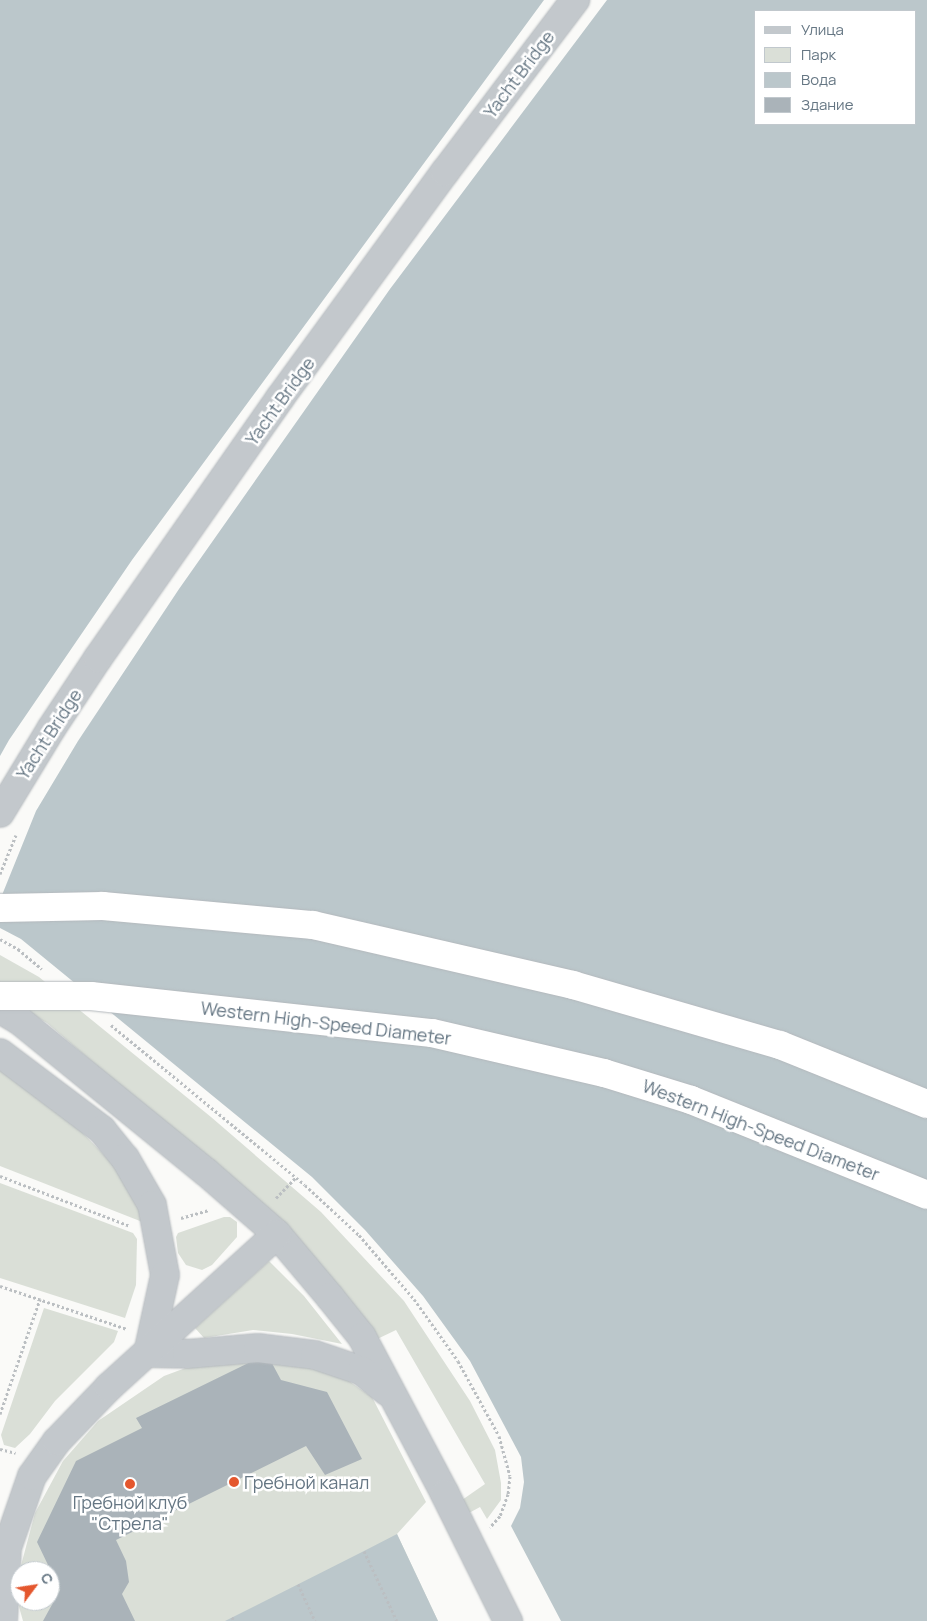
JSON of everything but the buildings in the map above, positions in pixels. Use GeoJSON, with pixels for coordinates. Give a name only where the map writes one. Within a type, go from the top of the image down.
{"type":"FeatureCollection","features":[{"type":"Feature","properties":{"kind":"highway"},"geometry":{"type":"LineString","coordinates":[[0,908],[103,906],[313,925],[573,985],[780,1044],[927,1104]]}},
{"type":"Feature","properties":{"kind":"highway","name":"Western High-Speed Diameter"},"geometry":{"type":"LineString","coordinates":[[0,996],[91,996],[432,1033],[604,1073],[691,1100],[927,1195]]}},
{"type":"Feature","properties":{"kind":"street","name":"Yacht Bridge"},"geometry":{"type":"LineString","coordinates":[[0,813],[51,729],[98,658],[280,398],[445,172],[575,0]]}},
{"type":"Feature","properties":{"kind":"street"},"geometry":{"type":"LineString","coordinates":[[0,1009],[20,1021],[51,1046],[206,1172],[277,1234],[362,1337],[445,1494],[508,1621]]}},
{"type":"Feature","properties":{"kind":"street"},"geometry":{"type":"LineString","coordinates":[[0,1053],[102,1130],[125,1158],[152,1205],[165,1275],[148,1353]]}},
{"type":"Feature","properties":{"kind":"street"},"geometry":{"type":"LineString","coordinates":[[3,1621],[7,1548],[32,1476],[57,1441],[80,1416],[277,1234]]}},
{"type":"Feature","properties":{"kind":"street"},"geometry":{"type":"LineString","coordinates":[[148,1353],[187,1354],[258,1348],[315,1355],[362,1371],[394,1397]]}},
{"type":"Feature","properties":{"kind":"path"},"geometry":{"type":"LineString","coordinates":[[0,939],[18,949],[49,974]]}},
{"type":"Feature","properties":{"kind":"path"},"geometry":{"type":"LineString","coordinates":[[103,1019],[305,1185],[359,1235],[414,1299],[458,1361],[499,1436],[510,1476],[508,1494],[500,1516],[488,1528]]}},
{"type":"Feature","properties":{"kind":"path"},"geometry":{"type":"LineString","coordinates":[[0,1176],[132,1227]]}},
{"type":"Feature","properties":{"kind":"path"},"geometry":{"type":"LineString","coordinates":[[0,1286],[128,1330]]}},
{"type":"Feature","properties":{"kind":"path"},"geometry":{"type":"LineString","coordinates":[[0,1414],[40,1299]]}},
{"type":"Feature","properties":{"kind":"path"},"geometry":{"type":"LineString","coordinates":[[125,1336],[131,1321]]}},
{"type":"Feature","properties":{"kind":"path"},"geometry":{"type":"LineString","coordinates":[[0,1449],[16,1453],[21,1451]]}},
{"type":"Feature","properties":{"kind":"path"},"geometry":{"type":"LineString","coordinates":[[364,1551],[398,1621]]}},
{"type":"Feature","properties":{"kind":"path"},"geometry":{"type":"LineString","coordinates":[[298,1584],[315,1621]]}},
{"type":"Feature","properties":{"kind":"green space"},"geometry":{"type":"Polygon","coordinates":[[[0,955],[39,977],[211,1117],[321,1212],[404,1301],[470,1401],[495,1450],[501,1483],[501,1500],[487,1519],[480,1507],[469,1513],[462,1500],[485,1484],[396,1330],[371,1342],[189,1145],[47,1023],[0,996],[0,955]]]}},
{"type":"Feature","properties":{"kind":"green space"},"geometry":{"type":"Polygon","coordinates":[[[0,1070],[75,1125],[111,1162],[138,1202],[145,1223],[0,1166],[0,1070]]]}},
{"type":"Feature","properties":{"kind":"green space"},"geometry":{"type":"Polygon","coordinates":[[[0,1183],[133,1233],[137,1239],[136,1285],[125,1318],[0,1278],[0,1183]]]}},
{"type":"Feature","properties":{"kind":"green space"},"geometry":{"type":"Polygon","coordinates":[[[224,1217],[230,1217],[237,1222],[237,1237],[212,1265],[202,1270],[186,1265],[178,1253],[176,1237],[178,1233],[224,1217]]]}},
{"type":"Feature","properties":{"kind":"green space"},"geometry":{"type":"Polygon","coordinates":[[[269,1261],[304,1296],[342,1344],[292,1334],[253,1330],[204,1338],[195,1328],[269,1261]]]}},
{"type":"Feature","properties":{"kind":"green space"},"geometry":{"type":"Polygon","coordinates":[[[44,1308],[118,1331],[114,1342],[55,1401],[30,1434],[15,1448],[4,1445],[1,1435],[44,1308]]]}},
{"type":"Feature","properties":{"kind":"green space","name":"Гребной канал"},"geometry":{"type":"Polygon","coordinates":[[[259,1351],[346,1379],[372,1397],[426,1502],[397,1534],[438,1621],[23,1621],[20,1611],[60,1611],[60,1561],[22,1561],[35,1513],[63,1461],[98,1421],[164,1376],[215,1357],[259,1351]]]}},
{"type":"Feature","properties":{"kind":"water"},"geometry":{"type":"Polygon","coordinates":[[[0,0],[927,0],[927,1621],[561,1621],[511,1526],[520,1508],[524,1482],[521,1457],[470,1361],[423,1296],[365,1230],[312,1177],[21,939],[0,928],[0,0]]]}},
{"type":"Feature","properties":{"kind":"water","name":"Гребной канал"},"geometry":{"type":"Polygon","coordinates":[[[397,1534],[438,1621],[225,1621],[364,1551],[397,1534]]]}},
{"type":"Feature","properties":{"kind":"pier"},"geometry":{"type":"Polygon","coordinates":[[[544,0],[607,0],[390,289],[179,589],[78,741],[36,811],[0,900],[0,756],[9,740],[132,560],[544,0]]]}},
{"type":"Feature","properties":{"kind":"place","name":"Гребной канал"},"geometry":{"type":"Point","coordinates":[234,1482]}},
{"type":"Feature","properties":{"kind":"place","name":"Гребной клуб \"Стрела\""},"geometry":{"type":"Point","coordinates":[130,1484]}}]}
